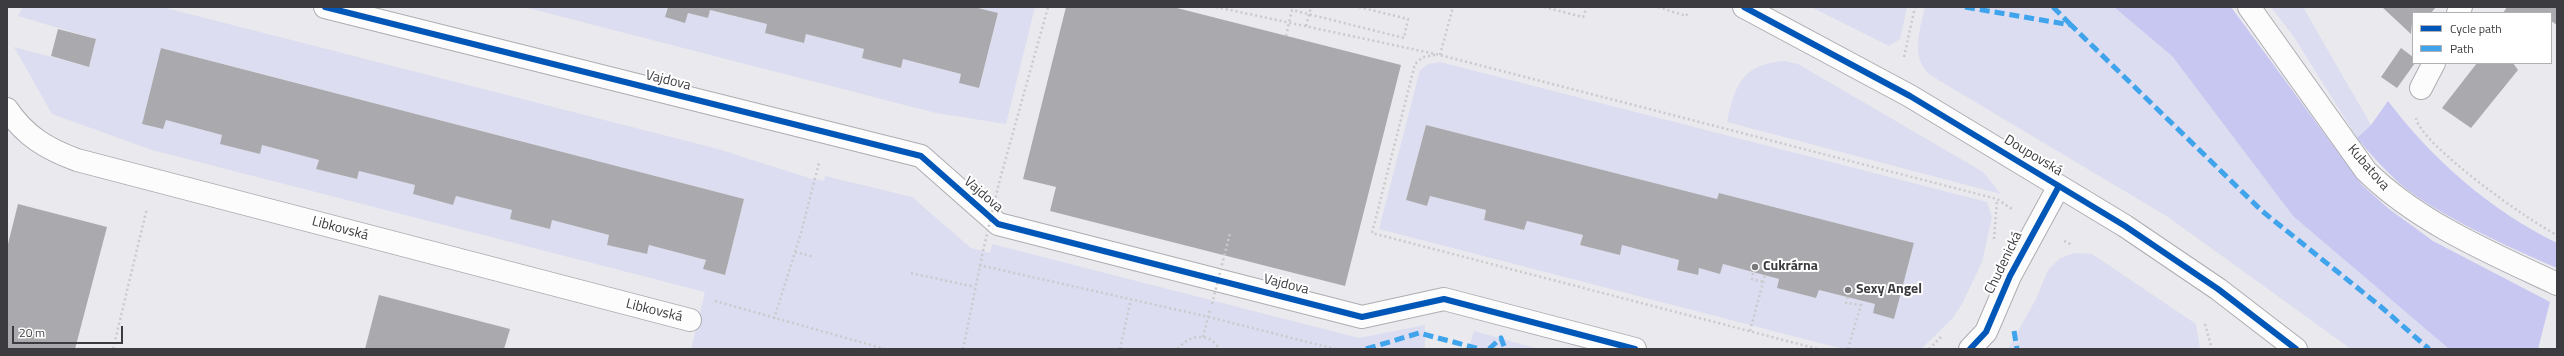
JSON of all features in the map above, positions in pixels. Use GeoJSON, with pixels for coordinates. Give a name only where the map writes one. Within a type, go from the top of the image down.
{"type":"FeatureCollection","features":[{"type":"Feature","properties":{"kind":"street","name":"Vajdova"},"geometry":{"type":"LineString","coordinates":[[324,7],[921,156],[998,224],[1362,317],[1444,299],[1635,349]]}},
{"type":"Feature","properties":{"kind":"street","name":"Doupovská"},"geometry":{"type":"LineString","coordinates":[[1744,7],[1910,96],[2125,226],[2218,289],[2296,349]]}},
{"type":"Feature","properties":{"kind":"street","name":"Kubatova"},"geometry":{"type":"LineString","coordinates":[[2249,7],[2366,171],[2388,193],[2424,217],[2557,284]]}},
{"type":"Feature","properties":{"kind":"street"},"geometry":{"type":"LineString","coordinates":[[2421,88],[2433,64]]}},
{"type":"Feature","properties":{"kind":"street","name":"Libkovská"},"geometry":{"type":"LineString","coordinates":[[7,109],[27,134],[36,141],[54,151],[77,160],[690,320]]}},
{"type":"Feature","properties":{"kind":"street","name":"Chudenická"},"geometry":{"type":"LineString","coordinates":[[1970,349],[1986,332],[2010,276],[2036,225],[2059,186]]}},
{"type":"Feature","properties":{"kind":"path"},"geometry":{"type":"LineString","coordinates":[[963,349],[982,251],[999,183],[1048,7]]}},
{"type":"Feature","properties":{"kind":"path"},"geometry":{"type":"LineString","coordinates":[[1216,7],[1440,55],[1997,199],[2036,225],[2072,245]]}},
{"type":"Feature","properties":{"kind":"path"},"geometry":{"type":"LineString","coordinates":[[1306,26],[1311,7]]}},
{"type":"Feature","properties":{"kind":"path"},"geometry":{"type":"LineString","coordinates":[[1286,36],[1292,10],[1404,38],[1408,19],[1359,7]]}},
{"type":"Feature","properties":{"kind":"path"},"geometry":{"type":"LineString","coordinates":[[1440,55],[1453,7]]}},
{"type":"Feature","properties":{"kind":"path"},"geometry":{"type":"LineString","coordinates":[[1544,7],[1583,17],[1587,7]]}},
{"type":"Feature","properties":{"kind":"path"},"geometry":{"type":"LineString","coordinates":[[1658,7],[1686,16],[1688,12]]}},
{"type":"Feature","properties":{"kind":"path"},"geometry":{"type":"LineString","coordinates":[[1903,64],[1915,7]]}},
{"type":"Feature","properties":{"kind":"path"},"geometry":{"type":"LineString","coordinates":[[1440,55],[1423,57],[1415,64],[1372,233],[1818,349]]}},
{"type":"Feature","properties":{"kind":"path"},"geometry":{"type":"LineString","coordinates":[[2421,88],[2415,105],[2416,120],[2423,133],[2508,204],[2557,235]]}},
{"type":"Feature","properties":{"kind":"path"},"geometry":{"type":"LineString","coordinates":[[774,319],[795,252],[811,193]]}},
{"type":"Feature","properties":{"kind":"path"},"geometry":{"type":"LineString","coordinates":[[113,349],[146,212],[152,210]]}},
{"type":"Feature","properties":{"kind":"path"},"geometry":{"type":"LineString","coordinates":[[1203,337],[1230,233]]}},
{"type":"Feature","properties":{"kind":"path"},"geometry":{"type":"LineString","coordinates":[[795,252],[814,257]]}},
{"type":"Feature","properties":{"kind":"path"},"geometry":{"type":"LineString","coordinates":[[979,265],[1209,317],[1335,349]]}},
{"type":"Feature","properties":{"kind":"path"},"geometry":{"type":"LineString","coordinates":[[911,273],[975,287]]}},
{"type":"Feature","properties":{"kind":"path"},"geometry":{"type":"LineString","coordinates":[[1753,273],[1752,279],[1764,282]]}},
{"type":"Feature","properties":{"kind":"path"},"geometry":{"type":"LineString","coordinates":[[1750,331],[1765,275]]}},
{"type":"Feature","properties":{"kind":"path"},"geometry":{"type":"LineString","coordinates":[[1848,297],[1846,303],[1860,306]]}},
{"type":"Feature","properties":{"kind":"path"},"geometry":{"type":"LineString","coordinates":[[710,300],[885,349]]}},
{"type":"Feature","properties":{"kind":"path"},"geometry":{"type":"LineString","coordinates":[[1120,349],[1131,300]]}},
{"type":"Feature","properties":{"kind":"path"},"geometry":{"type":"LineString","coordinates":[[1848,349],[1862,301]]}},
{"type":"Feature","properties":{"kind":"path"},"geometry":{"type":"LineString","coordinates":[[2205,324],[2212,349]]}},
{"type":"Feature","properties":{"kind":"path"},"geometry":{"type":"LineString","coordinates":[[1178,349],[1190,338],[1203,337],[1211,340],[1219,349]]}},
{"type":"Feature","properties":{"kind":"shaded area"},"geometry":{"type":"Polygon","coordinates":[[[23,7],[162,7],[718,149],[809,178],[824,181],[825,176],[912,197],[971,248],[990,253],[992,244],[1359,338],[1425,325],[1425,346],[1423,349],[691,349],[705,292],[152,150],[52,114],[14,47],[89,67],[96,39],[18,16],[23,7]],[[162,48],[142,124],[163,129],[166,120],[222,135],[220,144],[260,154],[262,145],[319,160],[317,169],[356,179],[359,171],[415,185],[413,194],[453,205],[456,196],[512,210],[510,219],[550,229],[552,220],[609,235],[607,245],[647,254],[649,245],[706,260],[703,269],[725,275],[744,199],[162,48]]]}},
{"type":"Feature","properties":{"kind":"shaded area"},"geometry":{"type":"Polygon","coordinates":[[[524,7],[665,7],[667,8],[665,17],[685,23],[688,13],[708,18],[710,10],[767,24],[784,38],[804,43],[806,34],[864,49],[862,58],[901,68],[903,59],[961,74],[959,83],[979,88],[998,14],[974,7],[1035,7],[1006,124],[936,113],[524,7]]]}},
{"type":"Feature","properties":{"kind":"shaded area"},"geometry":{"type":"Polygon","coordinates":[[[1811,7],[1907,7],[1900,39],[1889,46],[1811,7]]]}},
{"type":"Feature","properties":{"kind":"shaded area"},"geometry":{"type":"Polygon","coordinates":[[[1925,7],[2114,7],[2172,56],[2293,216],[2449,349],[2351,349],[2168,217],[1930,75],[1924,68],[1918,52],[1919,34],[1925,7]]]}},
{"type":"Feature","properties":{"kind":"shaded area"},"geometry":{"type":"Polygon","coordinates":[[[2114,7],[2231,7],[2362,185],[2389,209],[2433,241],[2550,302],[2538,349],[2449,349],[2293,216],[2172,56],[2114,7]]]}},
{"type":"Feature","properties":{"kind":"shaded area"},"geometry":{"type":"Polygon","coordinates":[[[2271,7],[2303,7],[2371,125],[2357,138],[2294,37],[2271,7]]]}},
{"type":"Feature","properties":{"kind":"shaded area"},"geometry":{"type":"Polygon","coordinates":[[[1785,61],[1798,64],[1983,172],[2001,194],[1727,122],[1733,97],[1743,79],[1750,72],[1759,67],[1770,63],[1785,61]]]}},
{"type":"Feature","properties":{"kind":"shaded area"},"geometry":{"type":"Polygon","coordinates":[[[1440,62],[1987,202],[1992,217],[1982,262],[1962,304],[1952,319],[1921,349],[1843,349],[1379,229],[1420,70],[1429,64],[1440,62]],[[1426,125],[1406,200],[1427,206],[1430,196],[1486,210],[1484,220],[1524,230],[1527,221],[1583,235],[1580,245],[1620,255],[1622,245],[1679,260],[1677,270],[1697,275],[1699,268],[1720,273],[1723,264],[1779,279],[1777,288],[1816,298],[1819,290],[1875,304],[1894,318],[1914,243],[1719,193],[1717,199],[1426,125]]]}},
{"type":"Feature","properties":{"kind":"shaded area"},"geometry":{"type":"Polygon","coordinates":[[[2388,101],[2424,143],[2464,182],[2509,215],[2557,243],[2557,268],[2496,241],[2453,219],[2399,183],[2372,156],[2357,138],[2371,125],[2388,101]]]}},
{"type":"Feature","properties":{"kind":"shaded area"},"geometry":{"type":"Polygon","coordinates":[[[2075,253],[2092,254],[2196,324],[2200,349],[2008,349],[2036,299],[2048,270],[2060,258],[2075,253]]]}},
{"type":"Feature","properties":{"kind":"shaded area"},"geometry":{"type":"Polygon","coordinates":[[[1474,331],[1539,349],[1469,349],[1474,331]]]}},
{"type":"Feature","properties":{"kind":"building"},"geometry":{"type":"Polygon","coordinates":[[[668,7],[974,7],[998,13],[979,88],[959,83],[961,74],[903,59],[901,68],[881,63],[862,58],[864,49],[806,34],[804,43],[784,38],[765,33],[767,24],[710,10],[708,18],[688,13],[685,23],[665,17],[668,7]]]}},
{"type":"Feature","properties":{"kind":"building"},"geometry":{"type":"Polygon","coordinates":[[[1066,7],[1173,7],[1401,65],[1345,286],[1050,211],[1056,187],[1023,179],[1066,7]]]}},
{"type":"Feature","properties":{"kind":"building"},"geometry":{"type":"Polygon","coordinates":[[[2382,7],[2436,7],[2432,12],[2412,12],[2411,34],[2382,7]]]}},
{"type":"Feature","properties":{"kind":"building"},"geometry":{"type":"Polygon","coordinates":[[[2507,7],[2557,7],[2557,25],[2552,22],[2552,12],[2504,12],[2507,7]]]}},
{"type":"Feature","properties":{"kind":"building"},"geometry":{"type":"Polygon","coordinates":[[[58,29],[96,39],[89,67],[51,56],[58,29]]]}},
{"type":"Feature","properties":{"kind":"building"},"geometry":{"type":"Polygon","coordinates":[[[161,48],[744,199],[725,275],[703,269],[706,260],[649,245],[647,254],[607,245],[609,235],[552,220],[550,229],[510,219],[512,210],[456,196],[453,205],[413,194],[415,185],[359,171],[357,179],[316,169],[319,160],[262,145],[260,154],[220,144],[222,135],[166,120],[163,129],[142,124],[161,48]]]}},
{"type":"Feature","properties":{"kind":"building"},"geometry":{"type":"Polygon","coordinates":[[[2401,48],[2412,56],[2412,64],[2414,64],[2397,88],[2381,77],[2401,48]]]}},
{"type":"Feature","properties":{"kind":"building"},"geometry":{"type":"Polygon","coordinates":[[[2476,64],[2514,64],[2518,70],[2471,128],[2442,108],[2476,64]]]}},
{"type":"Feature","properties":{"kind":"building"},"geometry":{"type":"Polygon","coordinates":[[[1426,125],[1717,199],[1719,193],[1914,243],[1894,319],[1873,313],[1875,304],[1819,290],[1816,298],[1777,288],[1779,279],[1723,264],[1720,274],[1699,268],[1698,275],[1677,270],[1679,260],[1622,245],[1620,255],[1580,245],[1583,235],[1527,221],[1524,230],[1484,220],[1486,210],[1430,196],[1427,206],[1406,200],[1426,125]]]}},
{"type":"Feature","properties":{"kind":"building"},"geometry":{"type":"Polygon","coordinates":[[[18,204],[107,227],[75,349],[7,349],[7,248],[18,204]]]}},
{"type":"Feature","properties":{"kind":"building"},"geometry":{"type":"Polygon","coordinates":[[[379,295],[510,329],[504,349],[365,349],[379,295]]]}},
{"type":"Feature","properties":{"kind":"marked path"},"geometry":{"type":"LineString","coordinates":[[1965,7],[2071,25],[2262,211],[2380,306],[2429,349]]}},
{"type":"Feature","properties":{"kind":"marked path"},"geometry":{"type":"LineString","coordinates":[[2053,7],[2071,25]]}},
{"type":"Feature","properties":{"kind":"marked path"},"geometry":{"type":"LineString","coordinates":[[2014,331],[2017,349]]}},
{"type":"Feature","properties":{"kind":"marked path"},"geometry":{"type":"LineString","coordinates":[[1366,349],[1419,333],[1480,349]]}},
{"type":"Feature","properties":{"kind":"marked path"},"geometry":{"type":"LineString","coordinates":[[1489,349],[1501,338],[1505,349]]}},
{"type":"Feature","properties":{"kind":"cycle path"},"geometry":{"type":"LineString","coordinates":[[325,7],[921,156],[998,224],[1362,317],[1444,299],[1635,349]]}},
{"type":"Feature","properties":{"kind":"cycle path"},"geometry":{"type":"LineString","coordinates":[[1744,7],[1910,96],[2125,226],[2218,289],[2296,349]]}},
{"type":"Feature","properties":{"kind":"cycle path"},"geometry":{"type":"LineString","coordinates":[[1970,349],[1986,332],[2010,276],[2059,186]]}},
{"type":"Feature","properties":{"kind":"place","name":"Cukrárna"},"geometry":{"type":"Point","coordinates":[1755,267]}},
{"type":"Feature","properties":{"kind":"place","name":"Sexy Angel"},"geometry":{"type":"Point","coordinates":[1848,290]}}]}
